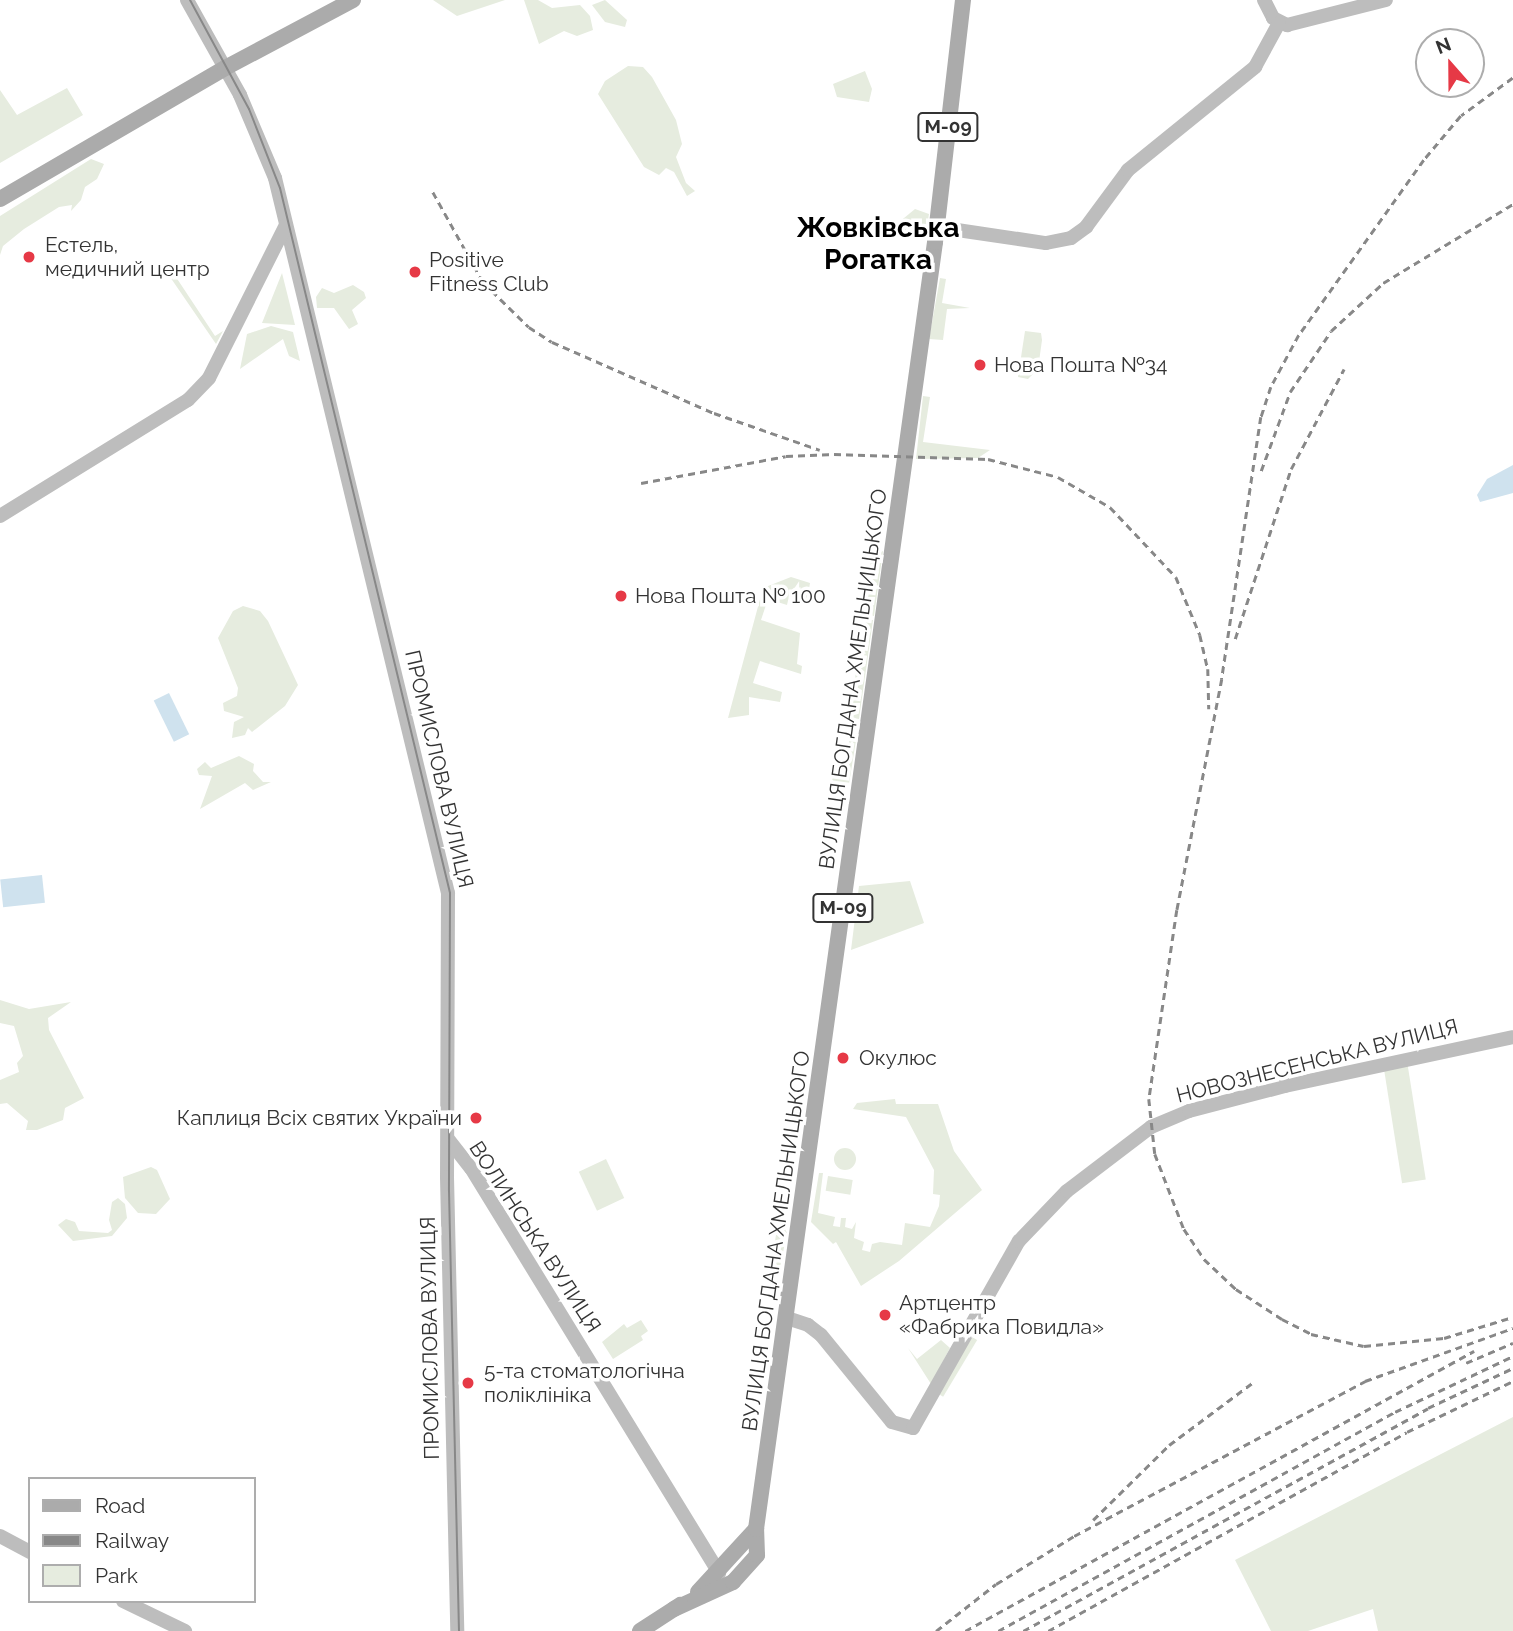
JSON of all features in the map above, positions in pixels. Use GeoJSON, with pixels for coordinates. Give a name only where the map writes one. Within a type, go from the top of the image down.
{"type":"FeatureCollection","features":[{"type":"Feature","properties":{"kind":"main road","name":"ПРОМИСЛОВА ВУЛИЦЯ"},"geometry":{"type":"LineString","coordinates":[[187,0],[264,146],[286,225],[448,893],[448,1139],[457,1631]]}},
{"type":"Feature","properties":{"kind":"main road"},"geometry":{"type":"LineString","coordinates":[[0,199],[225,68],[353,0]]}},
{"type":"Feature","properties":{"kind":"main road","name":"ВУЛИЦЯ БОГДАНА ХМЕЛЬНИЦЬКОГО"},"geometry":{"type":"LineString","coordinates":[[757,1555],[756,1529],[937,227],[963,0]]}},
{"type":"Feature","properties":{"kind":"main road"},"geometry":{"type":"LineString","coordinates":[[1264,0],[1279,23]]}},
{"type":"Feature","properties":{"kind":"main road"},"geometry":{"type":"LineString","coordinates":[[1279,23],[1296,24],[1385,0]]}},
{"type":"Feature","properties":{"kind":"main road"},"geometry":{"type":"LineString","coordinates":[[937,227],[1046,243],[1071,237],[1086,227],[1128,170],[1255,67],[1279,23]]}},
{"type":"Feature","properties":{"kind":"main road"},"geometry":{"type":"LineString","coordinates":[[0,516],[188,400],[209,378],[286,225]]}},
{"type":"Feature","properties":{"kind":"main road","name":"НОВОЗНЕСЕНСЬКА ВУЛИЦЯ"},"geometry":{"type":"LineString","coordinates":[[787,1318],[808,1325],[821,1335],[892,1422],[906,1428],[920,1421],[964,1333],[1018,1241],[1067,1191],[1151,1127],[1189,1111],[1285,1086],[1513,1037]]}},
{"type":"Feature","properties":{"kind":"main road","name":"ВОЛИНСЬКА ВУЛИЦЯ"},"geometry":{"type":"LineString","coordinates":[[448,1139],[471,1168],[719,1573]]}},
{"type":"Feature","properties":{"kind":"main road"},"geometry":{"type":"LineString","coordinates":[[639,1631],[674,1609],[719,1573],[756,1529]]}},
{"type":"Feature","properties":{"kind":"main road"},"geometry":{"type":"LineString","coordinates":[[0,1536],[28,1551]]}},
{"type":"Feature","properties":{"kind":"main road"},"geometry":{"type":"LineString","coordinates":[[674,1609],[733,1583],[757,1555],[750,1545],[737,1550]]}},
{"type":"Feature","properties":{"kind":"main road"},"geometry":{"type":"LineString","coordinates":[[719,1573],[733,1583]]}},
{"type":"Feature","properties":{"kind":"main road"},"geometry":{"type":"LineString","coordinates":[[127,1603],[185,1631]]}},
{"type":"Feature","properties":{"kind":"green space"},"geometry":{"type":"Polygon","coordinates":[[[433,0],[505,0],[457,16],[433,0]]]}},
{"type":"Feature","properties":{"kind":"green space"},"geometry":{"type":"Polygon","coordinates":[[[524,0],[538,0],[552,8],[580,5],[590,16],[593,30],[577,36],[564,31],[539,44],[524,0]]]}},
{"type":"Feature","properties":{"kind":"green space"},"geometry":{"type":"Polygon","coordinates":[[[605,0],[627,20],[625,27],[605,22],[592,5],[605,0]]]}},
{"type":"Feature","properties":{"kind":"green space"},"geometry":{"type":"Polygon","coordinates":[[[628,66],[643,67],[652,77],[676,120],[682,144],[676,157],[686,183],[695,191],[687,196],[674,172],[666,168],[659,175],[644,167],[598,94],[605,81],[628,66]]]}},
{"type":"Feature","properties":{"kind":"green space"},"geometry":{"type":"Polygon","coordinates":[[[865,71],[872,89],[869,102],[837,97],[833,84],[865,71]]]}},
{"type":"Feature","properties":{"kind":"green space"},"geometry":{"type":"Polygon","coordinates":[[[67,88],[83,115],[0,163],[0,90],[17,115],[67,88]]]}},
{"type":"Feature","properties":{"kind":"green space"},"geometry":{"type":"Polygon","coordinates":[[[91,159],[104,164],[97,179],[85,187],[81,200],[71,211],[72,205],[59,207],[3,246],[0,255],[0,216],[91,159]]]}},
{"type":"Feature","properties":{"kind":"green space"},"geometry":{"type":"Polygon","coordinates":[[[915,209],[929,214],[925,239],[903,237],[899,229],[898,223],[915,209]]]}},
{"type":"Feature","properties":{"kind":"green space"},"geometry":{"type":"Polygon","coordinates":[[[170,268],[215,336],[223,331],[216,344],[168,274],[170,268]]]}},
{"type":"Feature","properties":{"kind":"green space"},"geometry":{"type":"Polygon","coordinates":[[[282,273],[295,325],[262,323],[282,273]]]}},
{"type":"Feature","properties":{"kind":"green space"},"geometry":{"type":"Polygon","coordinates":[[[940,278],[946,279],[942,303],[970,308],[947,309],[943,340],[929,339],[940,278]]]}},
{"type":"Feature","properties":{"kind":"green space"},"geometry":{"type":"Polygon","coordinates":[[[353,285],[364,292],[366,298],[352,310],[358,324],[349,329],[334,308],[317,308],[316,297],[322,288],[334,293],[353,285]]]}},
{"type":"Feature","properties":{"kind":"green space"},"geometry":{"type":"Polygon","coordinates":[[[271,326],[293,332],[300,361],[289,356],[283,339],[240,369],[247,334],[271,326]]]}},
{"type":"Feature","properties":{"kind":"green space"},"geometry":{"type":"Polygon","coordinates":[[[1025,331],[1041,333],[1042,340],[1038,369],[1028,379],[1018,377],[1025,331]]]}},
{"type":"Feature","properties":{"kind":"green space"},"geometry":{"type":"Polygon","coordinates":[[[923,396],[930,397],[923,442],[990,450],[978,458],[916,459],[923,396]]]}},
{"type":"Feature","properties":{"kind":"green space"},"geometry":{"type":"Polygon","coordinates":[[[883,551],[874,616],[864,615],[871,557],[883,551]]]}},
{"type":"Feature","properties":{"kind":"green space"},"geometry":{"type":"Polygon","coordinates":[[[791,577],[810,583],[807,602],[789,596],[787,605],[768,599],[761,620],[800,633],[797,664],[802,666],[801,674],[760,661],[753,683],[782,692],[780,702],[749,697],[749,715],[728,718],[763,588],[791,577]]]}},
{"type":"Feature","properties":{"kind":"green space"},"geometry":{"type":"Polygon","coordinates":[[[243,606],[260,611],[268,621],[298,685],[285,706],[252,732],[248,728],[245,735],[232,738],[234,722],[244,717],[224,711],[223,703],[237,696],[238,688],[218,638],[233,611],[243,606]]]}},
{"type":"Feature","properties":{"kind":"green space"},"geometry":{"type":"Polygon","coordinates":[[[863,619],[873,620],[859,719],[848,717],[846,709],[854,686],[863,619]]]}},
{"type":"Feature","properties":{"kind":"green space"},"geometry":{"type":"Polygon","coordinates":[[[850,733],[857,734],[849,784],[836,785],[832,779],[846,767],[850,733]]]}},
{"type":"Feature","properties":{"kind":"green space"},"geometry":{"type":"Polygon","coordinates":[[[239,756],[254,764],[253,771],[263,782],[271,782],[253,790],[245,783],[200,809],[212,776],[199,775],[197,769],[205,762],[211,768],[239,756]]]}},
{"type":"Feature","properties":{"kind":"green space"},"geometry":{"type":"Polygon","coordinates":[[[910,881],[924,923],[851,950],[859,886],[910,881]]]}},
{"type":"Feature","properties":{"kind":"green space"},"geometry":{"type":"Polygon","coordinates":[[[0,1000],[29,1009],[71,1002],[48,1018],[49,1030],[84,1098],[65,1108],[63,1120],[37,1130],[26,1130],[28,1121],[7,1103],[0,1104],[0,1080],[19,1072],[17,1063],[23,1056],[14,1026],[0,1023],[0,1000]]]}},
{"type":"Feature","properties":{"kind":"green space"},"geometry":{"type":"Polygon","coordinates":[[[1407,1061],[1426,1180],[1402,1183],[1383,1065],[1407,1061]]]}},
{"type":"Feature","properties":{"kind":"green space"},"geometry":{"type":"Polygon","coordinates":[[[895,1099],[896,1104],[938,1104],[954,1151],[982,1190],[899,1261],[861,1286],[836,1242],[833,1244],[811,1222],[819,1173],[823,1173],[818,1213],[835,1217],[833,1226],[840,1227],[841,1218],[846,1218],[845,1227],[852,1229],[856,1222],[854,1238],[864,1242],[862,1250],[870,1252],[872,1244],[880,1242],[902,1245],[905,1223],[930,1227],[939,1206],[940,1195],[933,1194],[934,1170],[906,1117],[853,1109],[857,1103],[895,1099]]]}},
{"type":"Feature","properties":{"kind":"green space"},"geometry":{"type":"Polygon","coordinates":[[[845,1148],[853,1151],[856,1159],[853,1167],[845,1170],[837,1167],[834,1159],[837,1151],[845,1148]]]}},
{"type":"Feature","properties":{"kind":"green space"},"geometry":{"type":"Polygon","coordinates":[[[606,1159],[624,1198],[597,1211],[579,1172],[606,1159]]]}},
{"type":"Feature","properties":{"kind":"green space"},"geometry":{"type":"Polygon","coordinates":[[[151,1167],[157,1170],[170,1199],[156,1214],[138,1213],[125,1198],[123,1177],[151,1167]]]}},
{"type":"Feature","properties":{"kind":"green space"},"geometry":{"type":"Polygon","coordinates":[[[828,1176],[853,1180],[850,1195],[826,1191],[828,1176]]]}},
{"type":"Feature","properties":{"kind":"green space"},"geometry":{"type":"Polygon","coordinates":[[[118,1198],[125,1204],[127,1218],[112,1236],[73,1241],[58,1225],[66,1219],[75,1222],[79,1231],[108,1233],[112,1230],[109,1220],[112,1202],[118,1198]]]}},
{"type":"Feature","properties":{"kind":"green space"},"geometry":{"type":"Polygon","coordinates":[[[785,1229],[787,1233],[780,1267],[772,1261],[773,1253],[776,1235],[785,1229]]]}},
{"type":"Feature","properties":{"kind":"green space"},"geometry":{"type":"Polygon","coordinates":[[[641,1320],[648,1331],[641,1336],[643,1340],[613,1359],[602,1342],[624,1324],[627,1328],[641,1320]]]}},
{"type":"Feature","properties":{"kind":"green space"},"geometry":{"type":"Polygon","coordinates":[[[972,1337],[977,1340],[943,1397],[938,1394],[972,1337]]]}},
{"type":"Feature","properties":{"kind":"green space"},"geometry":{"type":"Polygon","coordinates":[[[941,1340],[950,1348],[931,1384],[908,1348],[917,1359],[941,1340]]]}},
{"type":"Feature","properties":{"kind":"green space"},"geometry":{"type":"Polygon","coordinates":[[[1513,1417],[1513,1631],[1378,1631],[1373,1609],[1308,1631],[1271,1631],[1235,1560],[1513,1417]]]}},
{"type":"Feature","properties":{"kind":"water"},"geometry":{"type":"Polygon","coordinates":[[[1513,465],[1513,493],[1480,502],[1477,495],[1487,479],[1513,465]]]}},
{"type":"Feature","properties":{"kind":"water"},"geometry":{"type":"Polygon","coordinates":[[[169,693],[189,734],[174,742],[154,700],[169,693]]]}},
{"type":"Feature","properties":{"kind":"water"},"geometry":{"type":"Polygon","coordinates":[[[42,875],[45,903],[3,907],[0,879],[42,875]]]}},
{"type":"Feature","properties":{"kind":"tram line"},"geometry":{"type":"LineString","coordinates":[[190,0],[249,109],[280,188],[450,893],[449,1191],[459,1631]]}},
{"type":"Feature","properties":{"kind":"railway"},"geometry":{"type":"LineString","coordinates":[[1513,78],[1461,116],[1424,160],[1299,335],[1271,387],[1261,417],[1222,679],[1177,910],[1149,1099],[1155,1154],[1184,1229],[1204,1259],[1236,1289],[1282,1319],[1311,1334],[1364,1346],[1444,1338],[1513,1317]]}},
{"type":"Feature","properties":{"kind":"railway"},"geometry":{"type":"LineString","coordinates":[[433,192],[483,282],[529,327],[552,342],[714,413],[820,450]]}},
{"type":"Feature","properties":{"kind":"railway"},"geometry":{"type":"LineString","coordinates":[[1261,471],[1290,392],[1331,331],[1383,283],[1513,204]]}},
{"type":"Feature","properties":{"kind":"railway"},"geometry":{"type":"LineString","coordinates":[[1235,639],[1291,469],[1344,369]]}},
{"type":"Feature","properties":{"kind":"railway"},"geometry":{"type":"LineString","coordinates":[[641,483],[786,456],[834,454],[988,459],[1058,477],[1110,507],[1176,577],[1200,635],[1208,669],[1209,709]]}},
{"type":"Feature","properties":{"kind":"railway"},"geometry":{"type":"LineString","coordinates":[[936,1631],[996,1584],[1074,1536],[1365,1381],[1513,1328]]}},
{"type":"Feature","properties":{"kind":"railway"},"geometry":{"type":"LineString","coordinates":[[1466,1363],[1513,1343]]}},
{"type":"Feature","properties":{"kind":"railway"},"geometry":{"type":"LineString","coordinates":[[965,1631],[1474,1351]]}},
{"type":"Feature","properties":{"kind":"railway"},"geometry":{"type":"LineString","coordinates":[[998,1631],[1395,1412],[1513,1356]]}},
{"type":"Feature","properties":{"kind":"railway"},"geometry":{"type":"LineString","coordinates":[[1023,1631],[1428,1408],[1513,1368]]}},
{"type":"Feature","properties":{"kind":"railway"},"geometry":{"type":"LineString","coordinates":[[1093,1520],[1169,1445],[1255,1381]]}},
{"type":"Feature","properties":{"kind":"railway"},"geometry":{"type":"LineString","coordinates":[[1048,1631],[1407,1432],[1513,1381]]}},
{"type":"Feature","properties":{"kind":"place","name":"Естель, медичний центр"},"geometry":{"type":"Point","coordinates":[29,257]}},
{"type":"Feature","properties":{"kind":"place","name":"Positive Fitness Club"},"geometry":{"type":"Point","coordinates":[415,272]}},
{"type":"Feature","properties":{"kind":"place","name":"Нова Пошта №34"},"geometry":{"type":"Point","coordinates":[980,365]}},
{"type":"Feature","properties":{"kind":"place","name":"Нова Пошта № 100"},"geometry":{"type":"Point","coordinates":[621,596]}},
{"type":"Feature","properties":{"kind":"place","name":"Окулюс"},"geometry":{"type":"Point","coordinates":[843,1058]}},
{"type":"Feature","properties":{"kind":"place","name":"Каплиця Всіх святих України"},"geometry":{"type":"Point","coordinates":[476,1118]}},
{"type":"Feature","properties":{"kind":"place","name":"Артцентр «Фабрика Повидла»"},"geometry":{"type":"Point","coordinates":[885,1315]}},
{"type":"Feature","properties":{"kind":"place","name":"5-та стоматологічна поліклініка"},"geometry":{"type":"Point","coordinates":[468,1383]}},
{"type":"Feature","properties":{"kind":"district","name":"Жовківська Рогатка"},"geometry":{"type":"Point","coordinates":[878,244]}}]}
